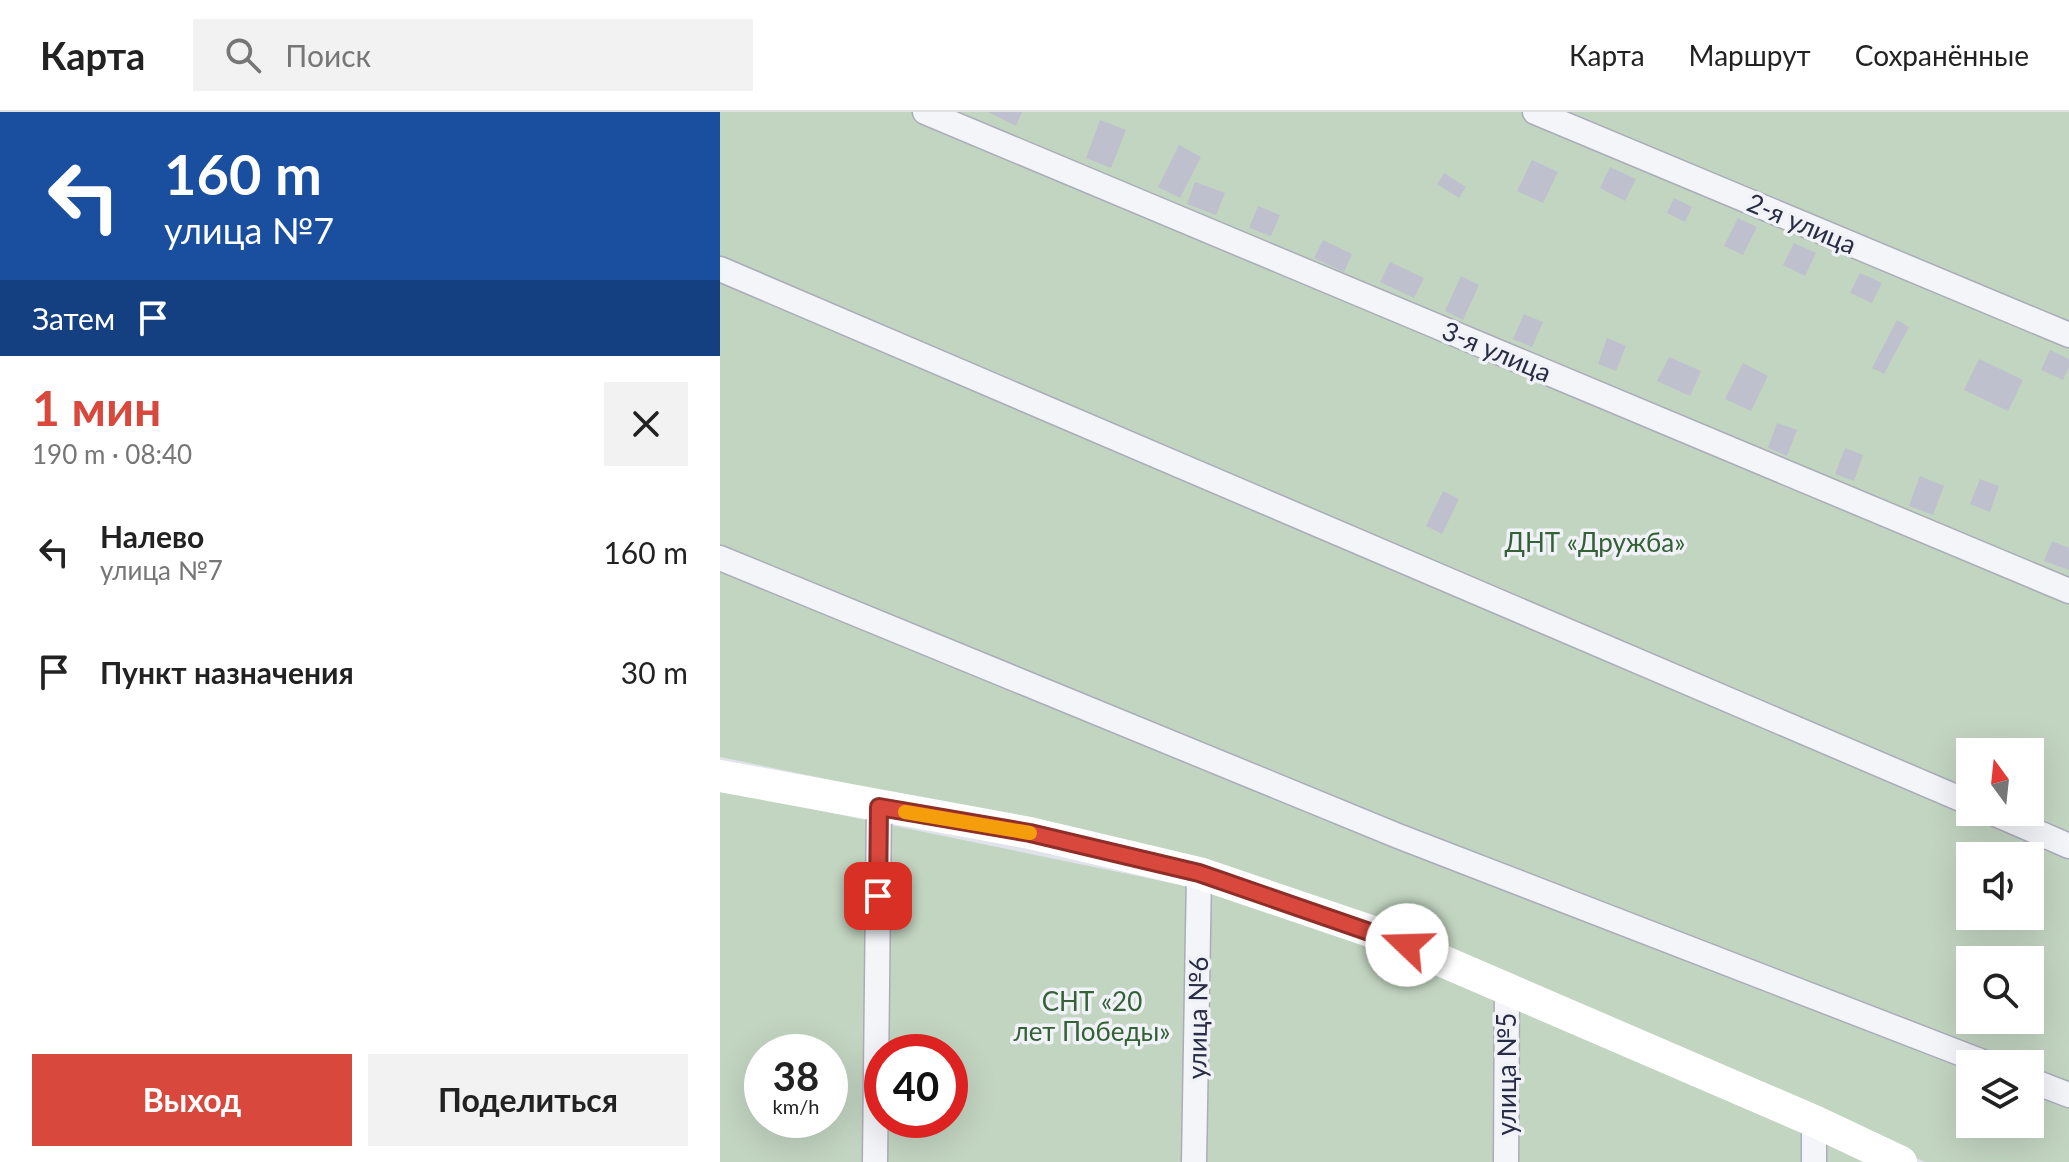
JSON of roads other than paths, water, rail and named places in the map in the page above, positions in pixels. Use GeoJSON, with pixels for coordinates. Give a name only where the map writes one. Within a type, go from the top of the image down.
{"type":"FeatureCollection","features":[{"type":"Feature","properties":{"kind":"street","name":"3-я улица"},"geometry":{"type":"LineString","coordinates":[[925,112],[2069,591]]}},
{"type":"Feature","properties":{"kind":"street","name":"2-я улица"},"geometry":{"type":"LineString","coordinates":[[1535,112],[2069,335]]}},
{"type":"Feature","properties":{"kind":"street"},"geometry":{"type":"LineString","coordinates":[[720,269],[1956,797]]}},
{"type":"Feature","properties":{"kind":"street"},"geometry":{"type":"LineString","coordinates":[[720,558],[1398,836],[1956,1052]]}},
{"type":"Feature","properties":{"kind":"street"},"geometry":{"type":"LineString","coordinates":[[720,776],[1030,833],[1199,873],[1382,935],[1814,1121],[1901,1162]]}},
{"type":"Feature","properties":{"kind":"street"},"geometry":{"type":"LineString","coordinates":[[875,1162],[879,807]]}},
{"type":"Feature","properties":{"kind":"street"},"geometry":{"type":"LineString","coordinates":[[2023,826],[2069,846]]}},
{"type":"Feature","properties":{"kind":"street","name":"улица №6"},"geometry":{"type":"LineString","coordinates":[[1194,1162],[1199,873]]}},
{"type":"Feature","properties":{"kind":"street","name":"улица №5"},"geometry":{"type":"LineString","coordinates":[[1506,1162],[1507,987]]}},
{"type":"Feature","properties":{"kind":"street"},"geometry":{"type":"LineString","coordinates":[[2044,1085],[2069,1095]]}},
{"type":"Feature","properties":{"kind":"street"},"geometry":{"type":"LineString","coordinates":[[1814,1121],[1814,1162]]}},
{"type":"Feature","properties":{"kind":"park label","name":"ДНТ «Дружба»"},"geometry":{"type":"Point","coordinates":[1595,542]}},
{"type":"Feature","properties":{"kind":"park label","name":"СНТ «20 лет Победы»"},"geometry":{"type":"Point","coordinates":[1092,1016]}}]}
